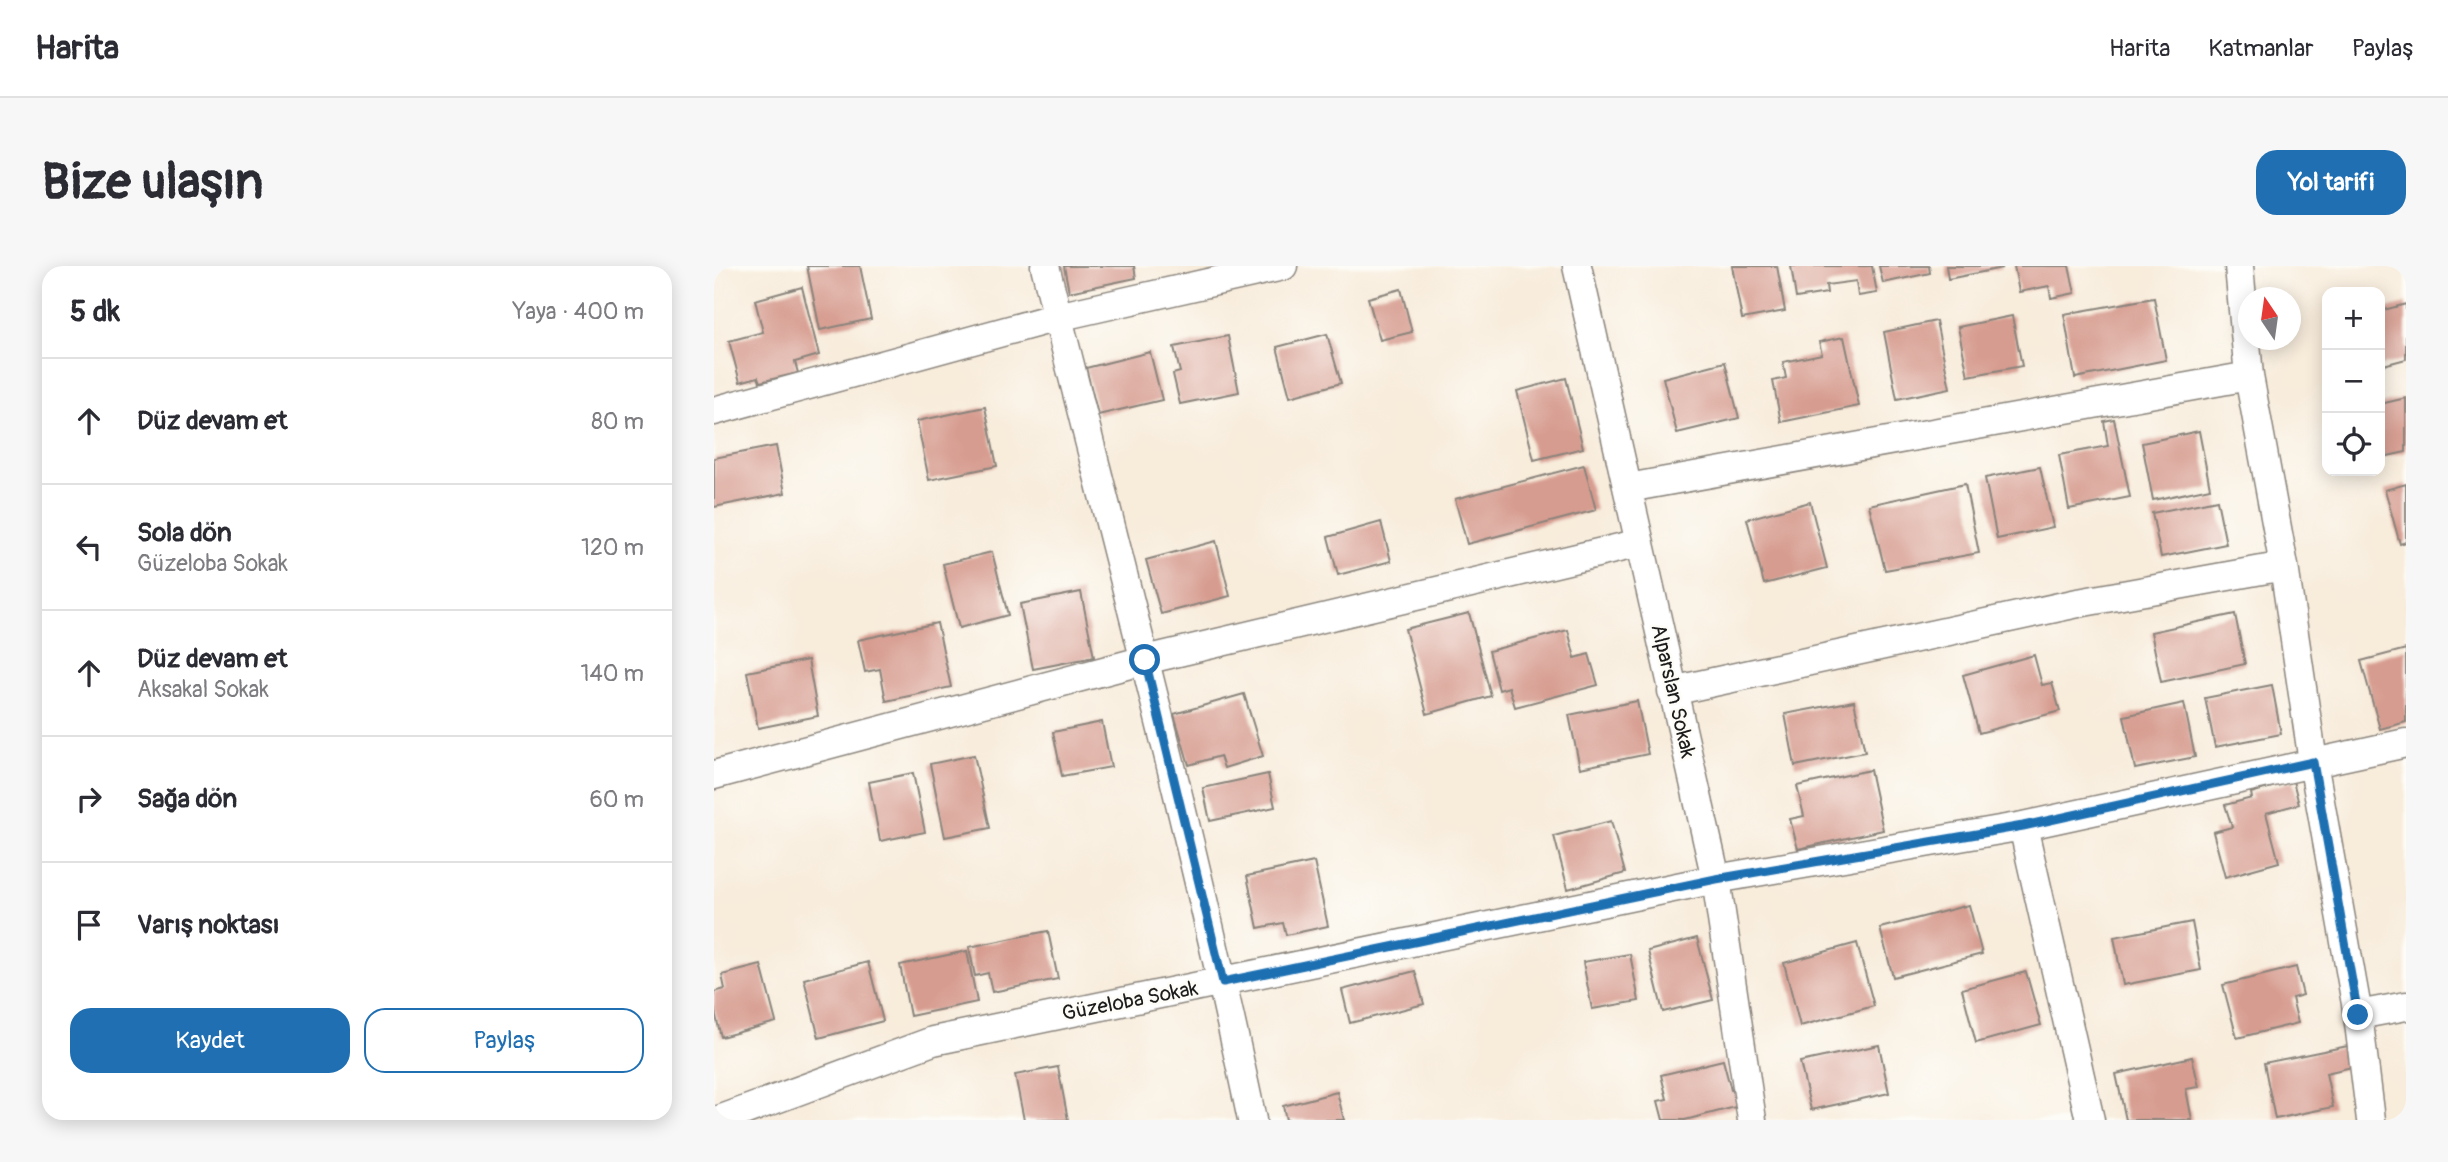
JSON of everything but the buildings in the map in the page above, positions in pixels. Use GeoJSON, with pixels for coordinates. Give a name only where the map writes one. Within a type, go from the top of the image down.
{"type":"FeatureCollection","features":[{"type":"Feature","properties":{"kind":"street"},"geometry":{"type":"LineString","coordinates":[[1045,266],[1145,660],[1223,982],[1252,1120]]}},
{"type":"Feature","properties":{"kind":"street"},"geometry":{"type":"LineString","coordinates":[[714,411],[1057,317],[1283,266]]}},
{"type":"Feature","properties":{"kind":"street","name":"Alparslan Sokak"},"geometry":{"type":"LineString","coordinates":[[1577,266],[1716,879],[1752,1120]]}},
{"type":"Feature","properties":{"kind":"street"},"geometry":{"type":"LineString","coordinates":[[2239,266],[2249,376],[2284,566],[2313,762],[2358,1015],[2371,1120]]}},
{"type":"Feature","properties":{"kind":"street"},"geometry":{"type":"LineString","coordinates":[[1628,488],[2249,376]]}},
{"type":"Feature","properties":{"kind":"street"},"geometry":{"type":"LineString","coordinates":[[714,775],[1145,660],[1640,543]]}},
{"type":"Feature","properties":{"kind":"street"},"geometry":{"type":"LineString","coordinates":[[1672,691],[2078,603],[2284,566]]}},
{"type":"Feature","properties":{"kind":"street","name":"Güzeloba Sokak"},"geometry":{"type":"LineString","coordinates":[[719,1120],[933,1041],[1716,879],[2023,826],[2406,743]]}},
{"type":"Feature","properties":{"kind":"street"},"geometry":{"type":"LineString","coordinates":[[2023,826],[2090,1120]]}},
{"type":"Feature","properties":{"kind":"street"},"geometry":{"type":"LineString","coordinates":[[2358,1015],[2406,1006]]}},
{"type":"Feature","properties":{"kind":"route"},"geometry":{"type":"LineString","coordinates":[[1145,660],[1223,982],[1716,879],[2023,826],[2313,762],[2358,1015]]}}]}
